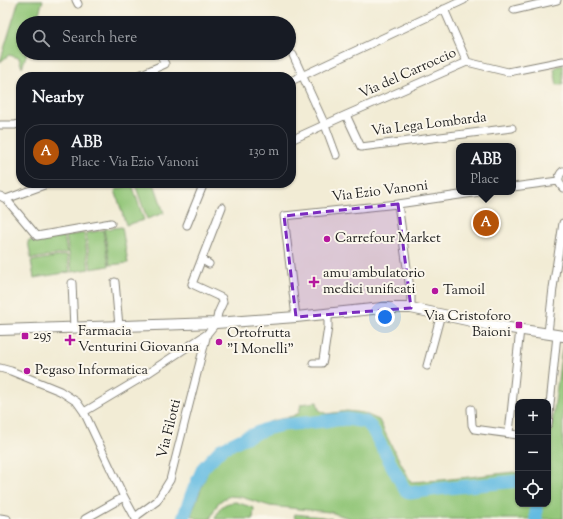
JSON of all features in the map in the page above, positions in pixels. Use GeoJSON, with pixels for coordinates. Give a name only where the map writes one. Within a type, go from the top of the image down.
{"type":"FeatureCollection","features":[{"type":"Feature","properties":{"kind":"street"},"geometry":{"type":"LineString","coordinates":[[296,79],[464,0]]}},
{"type":"Feature","properties":{"kind":"street"},"geometry":{"type":"LineString","coordinates":[[514,10],[557,0]]}},
{"type":"Feature","properties":{"kind":"street"},"geometry":{"type":"LineString","coordinates":[[444,9],[467,62]]}},
{"type":"Feature","properties":{"kind":"street"},"geometry":{"type":"LineString","coordinates":[[147,72],[165,64],[163,60]]}},
{"type":"Feature","properties":{"kind":"street"},"geometry":{"type":"LineString","coordinates":[[295,60],[325,125],[336,155]]}},
{"type":"Feature","properties":{"kind":"street","name":"Via del Carroccio"},"geometry":{"type":"LineString","coordinates":[[296,138],[467,62],[508,72],[563,61]]}},
{"type":"Feature","properties":{"kind":"street","name":"Via Lega Lombarda"},"geometry":{"type":"LineString","coordinates":[[346,115],[361,147],[512,128]]}},
{"type":"Feature","properties":{"kind":"street"},"geometry":{"type":"LineString","coordinates":[[0,125],[16,125]]}},
{"type":"Feature","properties":{"kind":"street"},"geometry":{"type":"LineString","coordinates":[[563,171],[560,174],[558,181],[563,188]]}},
{"type":"Feature","properties":{"kind":"street"},"geometry":{"type":"LineString","coordinates":[[516,188],[558,181]]}},
{"type":"Feature","properties":{"kind":"street"},"geometry":{"type":"LineString","coordinates":[[34,188],[3,198],[37,236],[111,223]]}},
{"type":"Feature","properties":{"kind":"street"},"geometry":{"type":"LineString","coordinates":[[187,225],[202,188]]}},
{"type":"Feature","properties":{"kind":"street","name":"Via Ezio Vanoni"},"geometry":{"type":"LineString","coordinates":[[296,317],[284,216],[398,204],[460,195]]}},
{"type":"Feature","properties":{"kind":"street"},"geometry":{"type":"LineString","coordinates":[[398,204],[410,288],[411,308]]}},
{"type":"Feature","properties":{"kind":"street"},"geometry":{"type":"LineString","coordinates":[[84,412],[136,381],[207,334],[216,323],[223,302],[222,298],[192,284],[222,207]]}},
{"type":"Feature","properties":{"kind":"street"},"geometry":{"type":"LineString","coordinates":[[550,399],[556,335],[553,288],[563,223]]}},
{"type":"Feature","properties":{"kind":"street"},"geometry":{"type":"LineString","coordinates":[[202,260],[209,264]]}},
{"type":"Feature","properties":{"kind":"street"},"geometry":{"type":"LineString","coordinates":[[115,282],[119,326]]}},
{"type":"Feature","properties":{"kind":"street"},"geometry":{"type":"LineString","coordinates":[[72,284],[74,328]]}},
{"type":"Feature","properties":{"kind":"street"},"geometry":{"type":"LineString","coordinates":[[0,330],[216,323],[296,317],[382,308],[411,308],[485,324],[556,335]]}},
{"type":"Feature","properties":{"kind":"street"},"geometry":{"type":"LineString","coordinates":[[313,363],[322,363],[323,360],[328,327],[328,314]]}},
{"type":"Feature","properties":{"kind":"street"},"geometry":{"type":"LineString","coordinates":[[427,366],[441,314]]}},
{"type":"Feature","properties":{"kind":"street"},"geometry":{"type":"LineString","coordinates":[[509,433],[520,329]]}},
{"type":"Feature","properties":{"kind":"street","name":"Via Filotti"},"geometry":{"type":"LineString","coordinates":[[136,518],[157,501],[170,480],[207,334]]}},
{"type":"Feature","properties":{"kind":"street"},"geometry":{"type":"LineString","coordinates":[[0,368],[12,371],[60,391],[77,402],[84,412],[124,497],[136,518]]}},
{"type":"Feature","properties":{"kind":"street"},"geometry":{"type":"LineString","coordinates":[[471,409],[472,425],[474,429],[515,434]]}},
{"type":"Feature","properties":{"kind":"street"},"geometry":{"type":"LineString","coordinates":[[85,519],[124,497]]}},
{"type":"Feature","properties":{"kind":"street"},"geometry":{"type":"LineString","coordinates":[[0,518],[7,519]]}},
{"type":"Feature","properties":{"kind":"highlighted area"},"geometry":{"type":"Polygon","coordinates":[[[398,204],[411,308],[296,317],[284,216],[398,204]]]}},
{"type":"Feature","properties":{"kind":"green space"},"geometry":{"type":"Polygon","coordinates":[[[19,0],[43,0],[38,16],[16,16],[16,57],[9,55],[0,62],[19,0]]]}},
{"type":"Feature","properties":{"kind":"green space"},"geometry":{"type":"Polygon","coordinates":[[[20,60],[25,60],[22,68],[20,60]]]}},
{"type":"Feature","properties":{"kind":"green space"},"geometry":{"type":"Polygon","coordinates":[[[563,65],[563,84],[557,85],[554,69],[563,65]]]}},
{"type":"Feature","properties":{"kind":"green space"},"geometry":{"type":"Polygon","coordinates":[[[121,188],[133,188],[144,220],[126,225],[115,190],[121,188]]]}},
{"type":"Feature","properties":{"kind":"green space"},"geometry":{"type":"Polygon","coordinates":[[[136,188],[156,188],[164,213],[147,219],[136,188]]]}},
{"type":"Feature","properties":{"kind":"green space"},"geometry":{"type":"Polygon","coordinates":[[[122,227],[128,263],[110,265],[104,229],[122,227]]]}},
{"type":"Feature","properties":{"kind":"green space"},"geometry":{"type":"Polygon","coordinates":[[[103,230],[109,266],[91,269],[86,233],[103,230]]]}},
{"type":"Feature","properties":{"kind":"green space"},"geometry":{"type":"Polygon","coordinates":[[[84,233],[89,269],[72,272],[66,236],[84,233]]]}},
{"type":"Feature","properties":{"kind":"green space"},"geometry":{"type":"Polygon","coordinates":[[[64,236],[67,253],[31,259],[28,241],[64,236]]]}},
{"type":"Feature","properties":{"kind":"green space"},"geometry":{"type":"Polygon","coordinates":[[[67,255],[70,272],[34,278],[31,261],[67,255]]]}},
{"type":"Feature","properties":{"kind":"green space"},"geometry":{"type":"Polygon","coordinates":[[[563,342],[563,519],[352,519],[330,512],[270,506],[241,497],[230,496],[218,503],[210,519],[198,519],[191,515],[209,468],[226,452],[255,438],[245,432],[272,421],[299,413],[301,404],[317,402],[319,410],[327,414],[347,411],[363,413],[379,420],[411,482],[515,472],[515,507],[551,507],[551,432],[563,342]]]}},
{"type":"Feature","properties":{"kind":"green space"},"geometry":{"type":"Polygon","coordinates":[[[236,502],[254,508],[253,519],[215,519],[222,506],[228,503],[236,502]]]}},
{"type":"Feature","properties":{"kind":"green space"},"geometry":{"type":"Polygon","coordinates":[[[294,514],[322,517],[332,519],[295,519],[294,514]]]}},
{"type":"Feature","properties":{"kind":"waterway"},"geometry":{"type":"LineString","coordinates":[[183,519],[203,468],[221,449],[266,429],[282,425],[347,419],[365,422],[371,427],[405,490],[410,493],[515,481]]}},
{"type":"Feature","properties":{"kind":"waterway"},"geometry":{"type":"LineString","coordinates":[[536,507],[536,519]]}},
{"type":"Feature","properties":{"kind":"place","name":"ABB"},"geometry":{"type":"Point","coordinates":[486,223]}},
{"type":"Feature","properties":{"kind":"place","name":"Carrefour Market"},"geometry":{"type":"Point","coordinates":[327,239]}},
{"type":"Feature","properties":{"kind":"place","name":"amu ambulatorio medici unificati"},"geometry":{"type":"Point","coordinates":[314,282]}},
{"type":"Feature","properties":{"kind":"place","name":"Tamoil"},"geometry":{"type":"Point","coordinates":[435,291]}},
{"type":"Feature","properties":{"kind":"place","name":"Via Cristoforo Baioni"},"geometry":{"type":"Point","coordinates":[519,325]}},
{"type":"Feature","properties":{"kind":"place","name":"295"},"geometry":{"type":"Point","coordinates":[25,336]}},
{"type":"Feature","properties":{"kind":"place","name":"Farmacia Venturini Giovanna"},"geometry":{"type":"Point","coordinates":[70,340]}},
{"type":"Feature","properties":{"kind":"place","name":"Ortofrutta \"I Monelli\""},"geometry":{"type":"Point","coordinates":[219,342]}},
{"type":"Feature","properties":{"kind":"place","name":"Pegaso Informatica"},"geometry":{"type":"Point","coordinates":[27,371]}}]}
